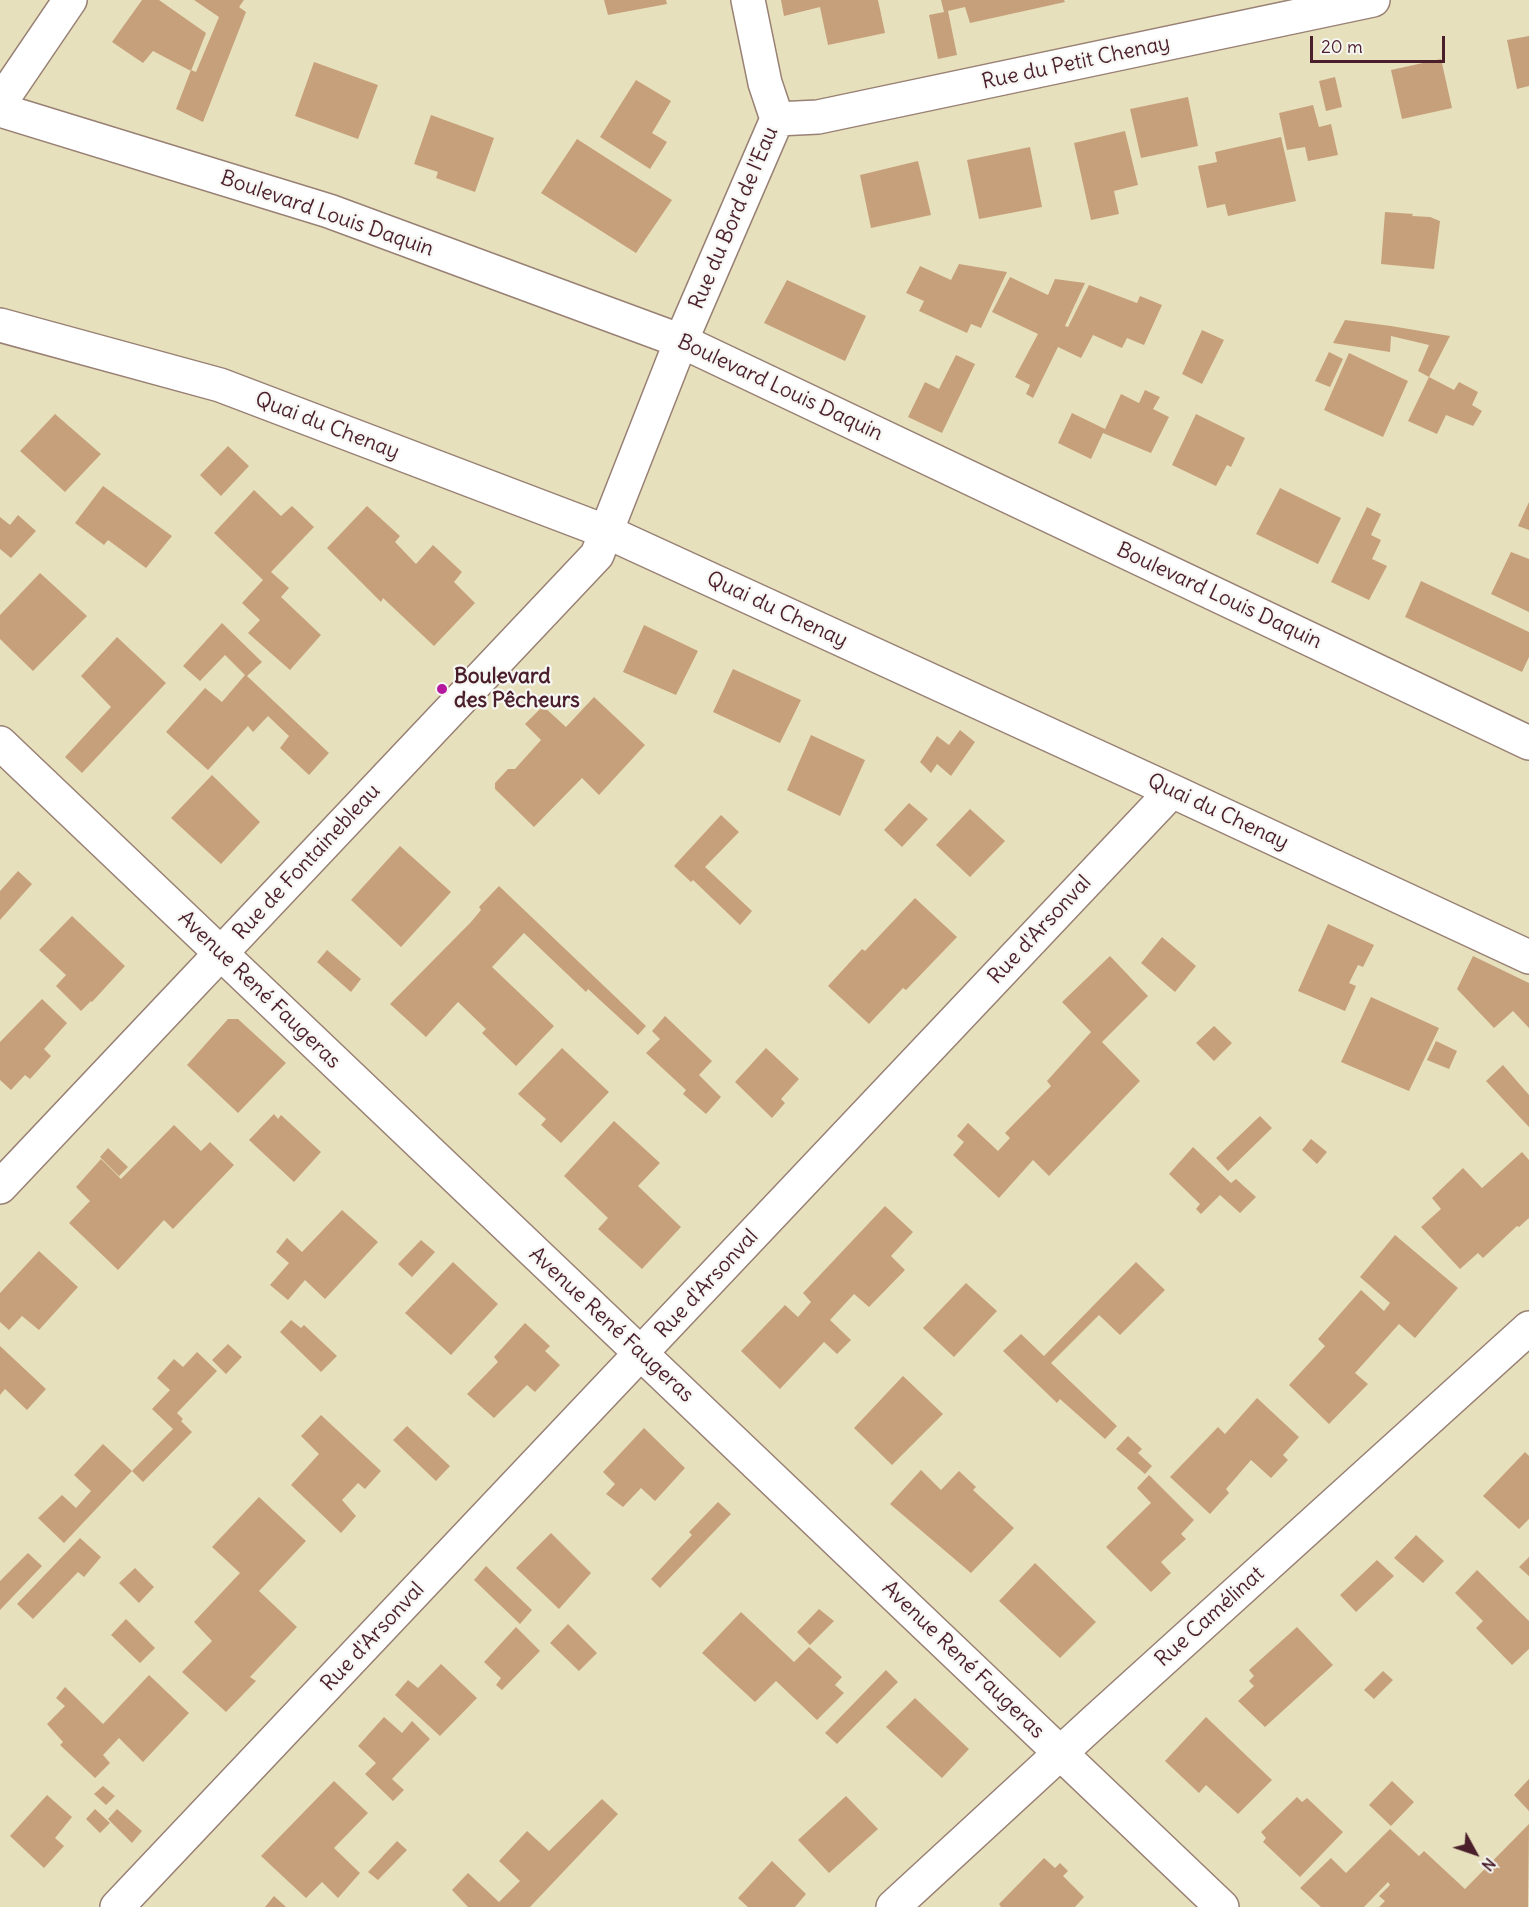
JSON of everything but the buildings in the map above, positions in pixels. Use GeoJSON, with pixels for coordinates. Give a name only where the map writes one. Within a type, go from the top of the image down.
{"type":"FeatureCollection","features":[{"type":"Feature","properties":{"kind":"street"},"geometry":{"type":"LineString","coordinates":[[0,103],[69,0]]}},
{"type":"Feature","properties":{"kind":"street","name":"Rue du Bord de l'Eau"},"geometry":{"type":"LineString","coordinates":[[607,532],[681,341],[777,119],[765,83],[748,0]]}},
{"type":"Feature","properties":{"kind":"street","name":"Rue du Petit Chenay"},"geometry":{"type":"LineString","coordinates":[[777,119],[818,117],[1373,0]]}},
{"type":"Feature","properties":{"kind":"street","name":"Boulevard Louis Daquin"},"geometry":{"type":"LineString","coordinates":[[0,110],[329,211],[681,341],[1529,743]]}},
{"type":"Feature","properties":{"kind":"street","name":"Quai du Chenay"},"geometry":{"type":"LineString","coordinates":[[0,325],[220,385],[607,532],[1529,957]]}},
{"type":"Feature","properties":{"kind":"street","name":"Rue de Fontainebleau"},"geometry":{"type":"LineString","coordinates":[[0,1187],[597,555],[607,532]]}},
{"type":"Feature","properties":{"kind":"street","name":"Avenue René Faugeras"},"geometry":{"type":"LineString","coordinates":[[0,743],[1222,1907]]}},
{"type":"Feature","properties":{"kind":"street","name":"Rue d'Arsonval"},"geometry":{"type":"LineString","coordinates":[[117,1907],[1172,791]]}},
{"type":"Feature","properties":{"kind":"street","name":"Rue Camélinat"},"geometry":{"type":"LineString","coordinates":[[893,1907],[1529,1328]]}},
{"type":"Feature","properties":{"kind":"place","name":"Boulevard des Pêcheurs"},"geometry":{"type":"Point","coordinates":[442,689]}}]}
